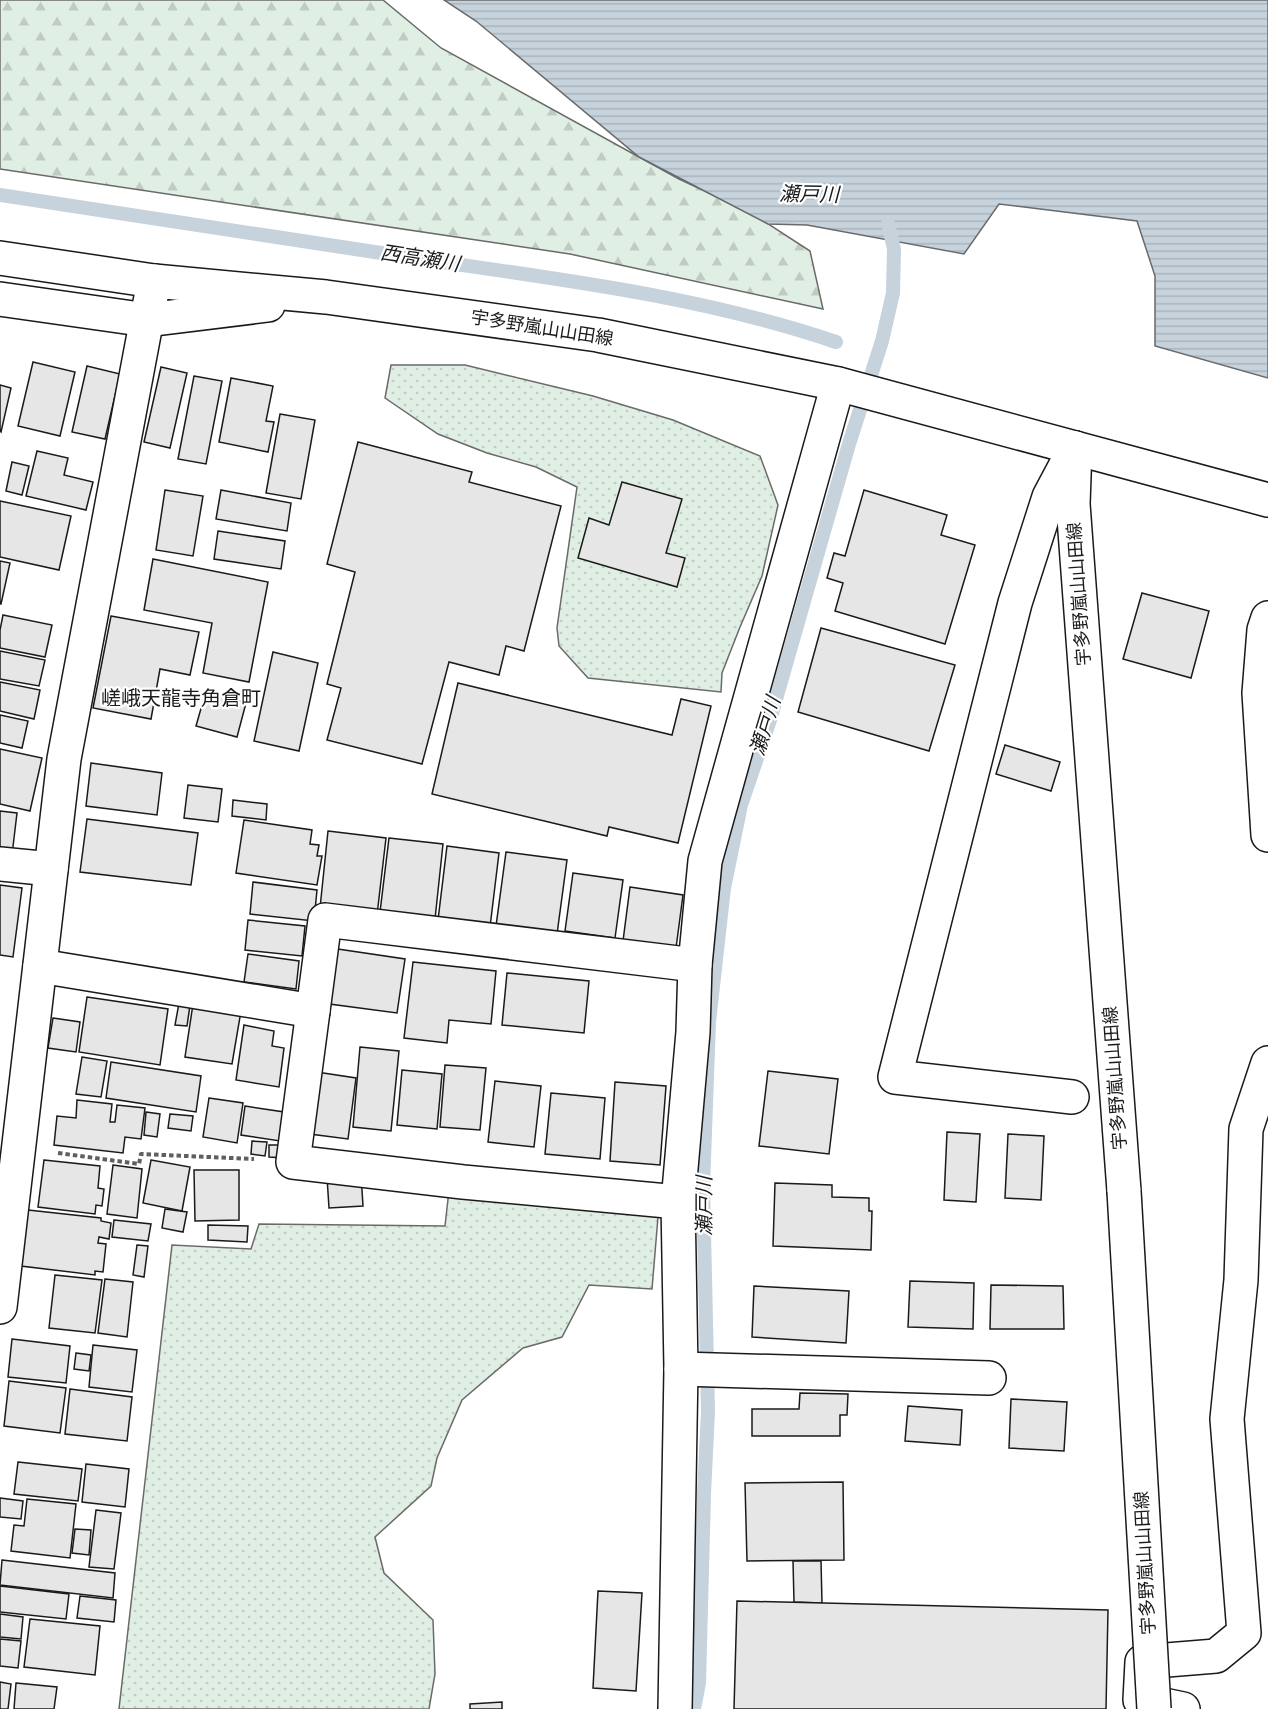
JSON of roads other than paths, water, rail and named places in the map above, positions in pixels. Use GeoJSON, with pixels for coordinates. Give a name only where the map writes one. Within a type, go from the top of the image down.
{"type":"FeatureCollection","features":[{"type":"Feature","properties":{"kind":"street","name":"宇多野嵐山山田線"},"geometry":{"type":"LineString","coordinates":[[0,258],[154,281],[326,297],[598,335],[838,384],[1268,500]]}},
{"type":"Feature","properties":{"kind":"street"},"geometry":{"type":"LineString","coordinates":[[0,1307],[64,759],[154,281]]}},
{"type":"Feature","properties":{"kind":"street"},"geometry":{"type":"LineString","coordinates":[[0,298],[147,320],[326,297]]}},
{"type":"Feature","properties":{"kind":"street"},"geometry":{"type":"LineString","coordinates":[[675,1709],[681,1369],[678,1202],[693,1032],[694,965],[705,861],[838,384]]}},
{"type":"Feature","properties":{"kind":"street","name":"宇多野嵐山山田線"},"geometry":{"type":"LineString","coordinates":[[1076,448],[1073,504],[1124,1191],[1154,1709]]}},
{"type":"Feature","properties":{"kind":"street"},"geometry":{"type":"LineString","coordinates":[[1072,1098],[895,1077],[1015,603],[1049,497],[1076,448]]}},
{"type":"Feature","properties":{"kind":"street"},"geometry":{"type":"LineString","coordinates":[[1268,618],[1264,630],[1259,693],[1268,835]]}},
{"type":"Feature","properties":{"kind":"street"},"geometry":{"type":"LineString","coordinates":[[0,864],[51,869]]}},
{"type":"Feature","properties":{"kind":"street"},"geometry":{"type":"LineString","coordinates":[[678,1202],[462,1182],[293,1162],[325,920],[694,965]]}},
{"type":"Feature","properties":{"kind":"street"},"geometry":{"type":"LineString","coordinates":[[40,966],[313,1011]]}},
{"type":"Feature","properties":{"kind":"street"},"geometry":{"type":"LineString","coordinates":[[1183,1709],[1140,1700],[1142,1662],[1216,1656],[1244,1633],[1227,1419],[1241,1280],[1246,1129],[1268,1063]]}},
{"type":"Feature","properties":{"kind":"street"},"geometry":{"type":"LineString","coordinates":[[681,1369],[989,1378]]}},
{"type":"Feature","properties":{"kind":"water"},"geometry":{"type":"Polygon","coordinates":[[[444,0],[1268,0],[1268,378],[1155,346],[1155,276],[1137,221],[999,204],[964,254],[807,225],[768,224],[639,157],[476,21],[444,0]]]}},
{"type":"Feature","properties":{"kind":"waterway","name":"西高瀬川"},"geometry":{"type":"LineString","coordinates":[[0,195],[633,292],[735,313],[836,342]]}},
{"type":"Feature","properties":{"kind":"waterway","name":"瀬戸川"},"geometry":{"type":"LineString","coordinates":[[694,1709],[699,1683],[708,1411],[703,1187],[709,1022],[724,888],[741,805],[770,720],[849,444],[882,341],[893,293],[894,249],[888,223]]}},
{"type":"Feature","properties":{"kind":"district","name":"嵯峨天龍寺角倉町"},"geometry":{"type":"Point","coordinates":[181,698]}}]}
